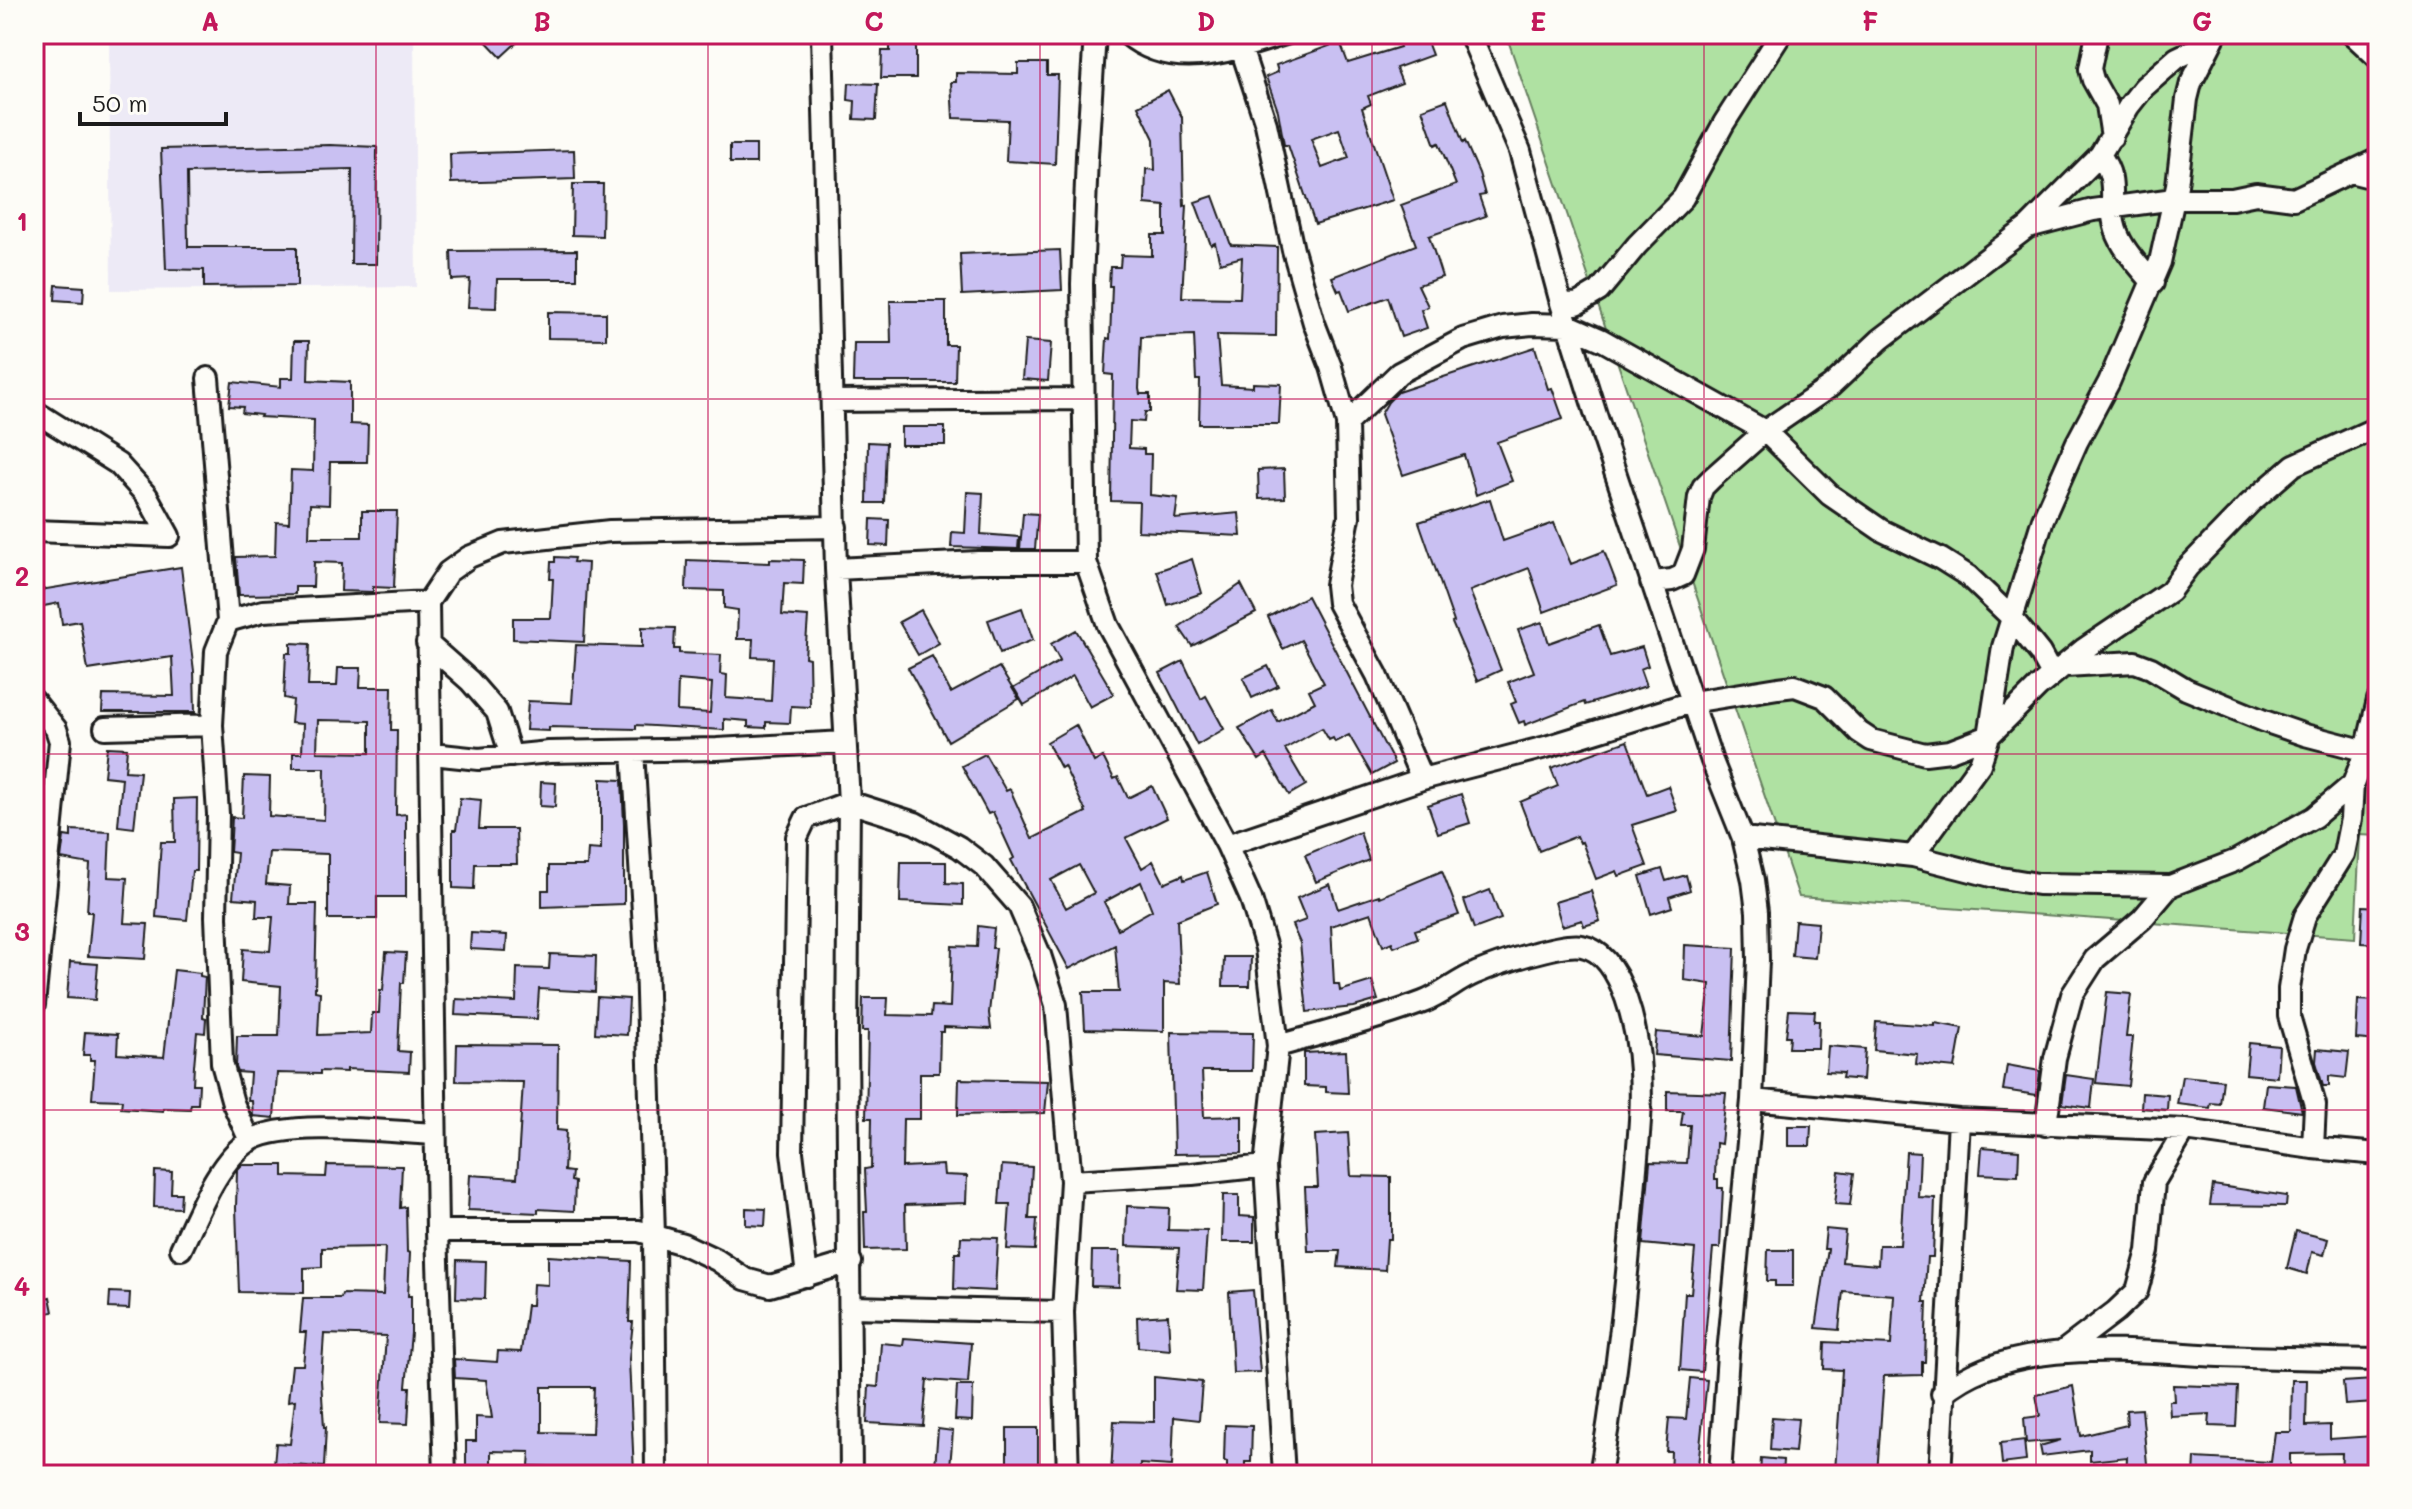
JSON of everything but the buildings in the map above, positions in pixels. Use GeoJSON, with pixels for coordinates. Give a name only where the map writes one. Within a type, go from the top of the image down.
{"type":"FeatureCollection","features":[{"type":"Feature","properties":{"kind":"street"},"geometry":{"type":"LineString","coordinates":[[822,34],[836,569],[849,802],[847,1041],[852,1307],[851,1475]]}},
{"type":"Feature","properties":{"kind":"street"},"geometry":{"type":"LineString","coordinates":[[1095,34],[1083,270],[1086,562],[1108,625],[1227,845],[1251,899],[1266,948],[1278,1046],[1265,1166],[1284,1475]]}},
{"type":"Feature","properties":{"kind":"street"},"geometry":{"type":"LineString","coordinates":[[1127,34],[1154,51],[1193,57],[1241,48],[1285,34]]}},
{"type":"Feature","properties":{"kind":"street"},"geometry":{"type":"LineString","coordinates":[[1470,34],[1520,151],[1561,303],[1651,582],[1743,838],[1757,912],[1752,1100],[1720,1475]]}},
{"type":"Feature","properties":{"kind":"street"},"geometry":{"type":"LineString","coordinates":[[1561,303],[1577,304],[1599,291],[1637,245],[1683,198],[1724,123],[1781,34]]}},
{"type":"Feature","properties":{"kind":"street"},"geometry":{"type":"LineString","coordinates":[[2097,34],[2090,69],[2107,105],[2112,137]]}},
{"type":"Feature","properties":{"kind":"street"},"geometry":{"type":"LineString","coordinates":[[2352,34],[2378,58]]}},
{"type":"Feature","properties":{"kind":"street"},"geometry":{"type":"LineString","coordinates":[[1651,582],[1672,580],[1683,575],[1693,549],[1703,487],[1765,431],[1831,386],[1881,339],[2028,227],[2100,155],[2144,87],[2177,58],[2213,38]]}},
{"type":"Feature","properties":{"kind":"street"},"geometry":{"type":"LineString","coordinates":[[1913,856],[1980,764],[1989,736],[1998,671],[2011,617],[2043,519],[2160,262],[2174,199],[2187,99],[2191,83],[2213,38]]}},
{"type":"Feature","properties":{"kind":"street"},"geometry":{"type":"LineString","coordinates":[[1241,48],[1266,124],[1293,250],[1347,423],[1349,517],[1336,585],[1338,603],[1377,675],[1422,779]]}},
{"type":"Feature","properties":{"kind":"street"},"geometry":{"type":"LineString","coordinates":[[2100,155],[2112,178],[2112,207],[2120,240],[2153,283]]}},
{"type":"Feature","properties":{"kind":"street"},"geometry":{"type":"LineString","coordinates":[[2028,227],[2112,207],[2174,199],[2232,199],[2256,194],[2294,199],[2378,159]]}},
{"type":"Feature","properties":{"kind":"street"},"geometry":{"type":"LineString","coordinates":[[2350,172],[2378,179]]}},
{"type":"Feature","properties":{"kind":"street"},"geometry":{"type":"LineString","coordinates":[[1347,423],[1399,373],[1463,339],[1503,327],[1568,325],[1602,340],[1765,431],[1830,495],[1881,530],[1941,559],[1968,576],[2011,617],[2058,671]]}},
{"type":"Feature","properties":{"kind":"street"},"geometry":{"type":"LineString","coordinates":[[208,378],[228,621],[216,651],[212,725],[218,814],[216,917],[222,1063],[233,1103],[250,1141]]}},
{"type":"Feature","properties":{"kind":"street"},"geometry":{"type":"LineString","coordinates":[[832,401],[1083,399]]}},
{"type":"Feature","properties":{"kind":"street"},"geometry":{"type":"LineString","coordinates":[[34,411],[118,464],[147,496],[169,536],[34,531]]}},
{"type":"Feature","properties":{"kind":"street"},"geometry":{"type":"LineString","coordinates":[[1227,845],[1422,779],[1546,747],[1692,702],[1795,686],[1824,697],[1871,740],[1925,754],[1950,751],[1989,736],[2058,671],[2107,632],[2170,591],[2188,567],[2250,503],[2294,465],[2378,427]]}},
{"type":"Feature","properties":{"kind":"street"},"geometry":{"type":"LineString","coordinates":[[445,1475],[435,1134],[428,602],[448,572],[469,557],[503,543],[610,531],[836,527]]}},
{"type":"Feature","properties":{"kind":"street"},"geometry":{"type":"LineString","coordinates":[[836,569],[978,562],[1086,562]]}},
{"type":"Feature","properties":{"kind":"street"},"geometry":{"type":"LineString","coordinates":[[228,621],[263,611],[428,602]]}},
{"type":"Feature","properties":{"kind":"street"},"geometry":{"type":"LineString","coordinates":[[427,643],[470,681],[497,712],[511,756]]}},
{"type":"Feature","properties":{"kind":"street"},"geometry":{"type":"LineString","coordinates":[[2058,671],[2135,662],[2217,703],[2305,735],[2372,753]]}},
{"type":"Feature","properties":{"kind":"street"},"geometry":{"type":"LineString","coordinates":[[1743,838],[1913,856],[2017,882],[2170,886],[2237,860],[2314,817],[2353,784],[2372,753],[2378,700]]}},
{"type":"Feature","properties":{"kind":"street"},"geometry":{"type":"LineString","coordinates":[[34,701],[56,729],[60,741],[34,1005]]}},
{"type":"Feature","properties":{"kind":"street"},"geometry":{"type":"LineString","coordinates":[[105,728],[212,725]]}},
{"type":"Feature","properties":{"kind":"street"},"geometry":{"type":"LineString","coordinates":[[432,754],[479,759],[549,752],[845,742]]}},
{"type":"Feature","properties":{"kind":"street"},"geometry":{"type":"LineString","coordinates":[[633,751],[646,960],[654,1236],[656,1475]]}},
{"type":"Feature","properties":{"kind":"street"},"geometry":{"type":"LineString","coordinates":[[2313,1148],[2315,1105],[2289,1016],[2289,989],[2295,949],[2309,906],[2344,854],[2351,819],[2353,784]]}},
{"type":"Feature","properties":{"kind":"street"},"geometry":{"type":"LineString","coordinates":[[807,1276],[792,1152],[797,837],[806,818],[849,802],[915,823],[959,847],[984,866],[1019,906],[1040,955],[1056,1005],[1071,1181],[1063,1312],[1068,1475]]}},
{"type":"Feature","properties":{"kind":"street"},"geometry":{"type":"LineString","coordinates":[[2046,1125],[2055,1058],[2072,995],[2095,959],[2142,919],[2170,886]]}},
{"type":"Feature","properties":{"kind":"street"},"geometry":{"type":"LineString","coordinates":[[1278,1046],[1426,1001],[1475,973],[1523,957],[1581,945],[1598,952],[1621,984],[1635,1028],[1641,1118],[1623,1327],[1600,1475]]}},
{"type":"Feature","properties":{"kind":"street"},"geometry":{"type":"LineString","coordinates":[[1752,1100],[1959,1120],[2185,1130],[2378,1154]]}},
{"type":"Feature","properties":{"kind":"street"},"geometry":{"type":"LineString","coordinates":[[1940,1475],[1959,1120]]}},
{"type":"Feature","properties":{"kind":"street"},"geometry":{"type":"LineString","coordinates":[[181,1249],[208,1192],[231,1159],[250,1141],[298,1129],[435,1134]]}},
{"type":"Feature","properties":{"kind":"street"},"geometry":{"type":"LineString","coordinates":[[2062,1352],[2137,1291],[2148,1251],[2154,1182],[2185,1130]]}},
{"type":"Feature","properties":{"kind":"street"},"geometry":{"type":"LineString","coordinates":[[1071,1181],[1265,1166]]}},
{"type":"Feature","properties":{"kind":"street"},"geometry":{"type":"LineString","coordinates":[[437,1231],[639,1231],[683,1244],[717,1260],[745,1279],[770,1286],[851,1262]]}},
{"type":"Feature","properties":{"kind":"street"},"geometry":{"type":"LineString","coordinates":[[852,1307],[1063,1312]]}},
{"type":"Feature","properties":{"kind":"street"},"geometry":{"type":"LineString","coordinates":[[1942,1394],[1956,1382],[1983,1369],[2062,1352],[2378,1360]]}},
{"type":"Feature","properties":{"kind":"shaded area"},"geometry":{"type":"Polygon","coordinates":[[[109,34],[414,34],[416,287],[111,290],[109,34]]]}},
{"type":"Feature","properties":{"kind":"green space"},"geometry":{"type":"Polygon","coordinates":[[[1506,34],[2378,34],[2378,836],[2360,835],[2355,938],[1799,897],[1506,34]]]}}]}
